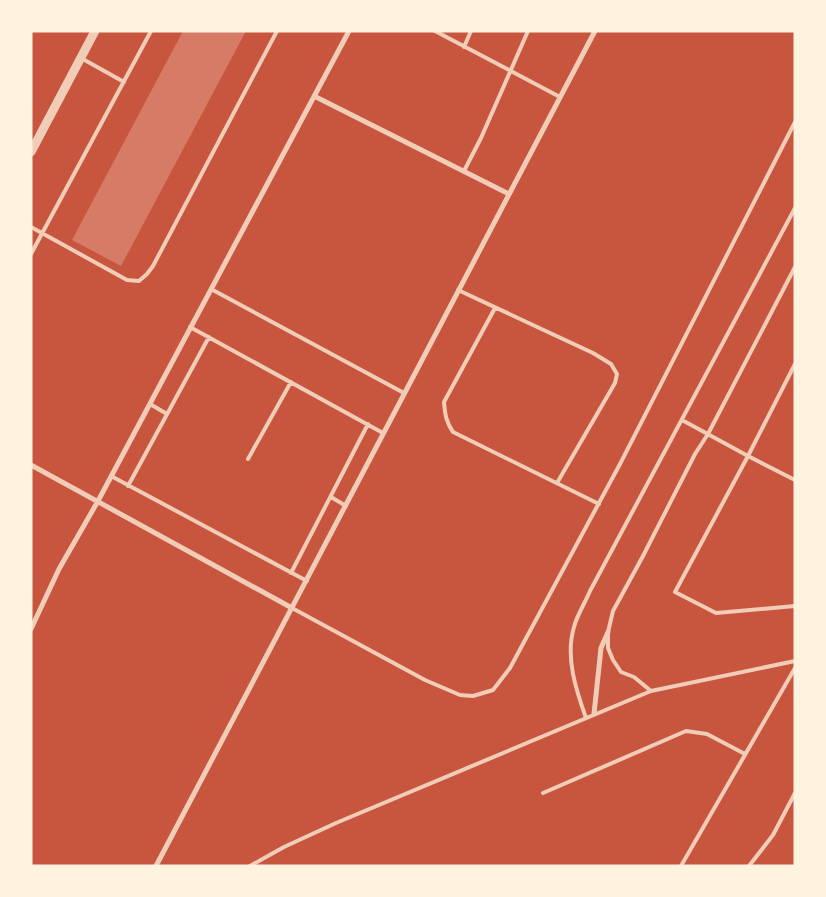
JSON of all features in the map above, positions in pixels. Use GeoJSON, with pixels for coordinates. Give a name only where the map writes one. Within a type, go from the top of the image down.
{"type":"FeatureCollection","features":[{"type":"Feature","properties":{"kind":"street"},"geometry":{"type":"LineString","coordinates":[[31,152],[94,31]]}},
{"type":"Feature","properties":{"kind":"street"},"geometry":{"type":"LineString","coordinates":[[31,629],[59,570],[98,501],[349,31]]}},
{"type":"Feature","properties":{"kind":"street"},"geometry":{"type":"LineString","coordinates":[[156,866],[595,31]]}},
{"type":"Feature","properties":{"kind":"street"},"geometry":{"type":"LineString","coordinates":[[314,96],[508,194]]}},
{"type":"Feature","properties":{"kind":"street"},"geometry":{"type":"LineString","coordinates":[[31,465],[292,608]]}},
{"type":"Feature","properties":{"kind":"street"},"geometry":{"type":"LineString","coordinates":[[594,714],[601,648],[608,632]]}},
{"type":"Feature","properties":{"kind":"lane"},"geometry":{"type":"LineString","coordinates":[[31,254],[151,31]]}},
{"type":"Feature","properties":{"kind":"lane"},"geometry":{"type":"LineString","coordinates":[[31,227],[127,280],[138,281],[147,274],[277,31]]}},
{"type":"Feature","properties":{"kind":"lane"},"geometry":{"type":"LineString","coordinates":[[435,31],[560,97]]}},
{"type":"Feature","properties":{"kind":"lane"},"geometry":{"type":"LineString","coordinates":[[464,47],[471,31]]}},
{"type":"Feature","properties":{"kind":"lane"},"geometry":{"type":"LineString","coordinates":[[464,171],[481,138],[528,31]]}},
{"type":"Feature","properties":{"kind":"lane"},"geometry":{"type":"LineString","coordinates":[[81,58],[124,82]]}},
{"type":"Feature","properties":{"kind":"lane"},"geometry":{"type":"LineString","coordinates":[[292,608],[424,680],[460,695],[474,696],[493,690],[510,668],[599,504],[795,122]]}},
{"type":"Feature","properties":{"kind":"lane"},"geometry":{"type":"LineString","coordinates":[[586,718],[574,684],[571,650],[574,627],[595,583],[795,208]]}},
{"type":"Feature","properties":{"kind":"lane"},"geometry":{"type":"LineString","coordinates":[[651,691],[634,677],[622,672],[612,660],[608,648],[608,632],[613,611],[795,266]]}},
{"type":"Feature","properties":{"kind":"lane"},"geometry":{"type":"LineString","coordinates":[[211,289],[404,392]]}},
{"type":"Feature","properties":{"kind":"lane"},"geometry":{"type":"LineString","coordinates":[[458,290],[593,353],[611,364],[617,374],[615,383],[557,483]]}},
{"type":"Feature","properties":{"kind":"lane"},"geometry":{"type":"LineString","coordinates":[[495,308],[444,402],[445,417],[454,432],[599,504]]}},
{"type":"Feature","properties":{"kind":"lane"},"geometry":{"type":"LineString","coordinates":[[190,327],[383,433]]}},
{"type":"Feature","properties":{"kind":"lane"},"geometry":{"type":"LineString","coordinates":[[128,486],[209,337]]}},
{"type":"Feature","properties":{"kind":"lane"},"geometry":{"type":"LineString","coordinates":[[795,364],[675,592],[716,613],[795,606]]}},
{"type":"Feature","properties":{"kind":"lane"},"geometry":{"type":"LineString","coordinates":[[248,459],[291,382]]}},
{"type":"Feature","properties":{"kind":"lane"},"geometry":{"type":"LineString","coordinates":[[150,404],[167,414]]}},
{"type":"Feature","properties":{"kind":"lane"},"geometry":{"type":"LineString","coordinates":[[682,420],[795,480]]}},
{"type":"Feature","properties":{"kind":"lane"},"geometry":{"type":"LineString","coordinates":[[291,573],[368,424]]}},
{"type":"Feature","properties":{"kind":"lane"},"geometry":{"type":"LineString","coordinates":[[111,476],[306,581]]}},
{"type":"Feature","properties":{"kind":"lane"},"geometry":{"type":"LineString","coordinates":[[331,497],[346,506]]}},
{"type":"Feature","properties":{"kind":"lane"},"geometry":{"type":"LineString","coordinates":[[250,866],[284,846],[336,823],[651,691],[795,661]]}},
{"type":"Feature","properties":{"kind":"lane"},"geometry":{"type":"LineString","coordinates":[[681,866],[795,668]]}},
{"type":"Feature","properties":{"kind":"lane"},"geometry":{"type":"LineString","coordinates":[[543,793],[686,731],[707,734],[745,754]]}},
{"type":"Feature","properties":{"kind":"lane"},"geometry":{"type":"LineString","coordinates":[[749,866],[773,835],[795,792]]}},
{"type":"Feature","properties":{"kind":"building"},"geometry":{"type":"Polygon","coordinates":[[[183,31],[246,31],[121,266],[72,240],[183,31]]]}}]}
